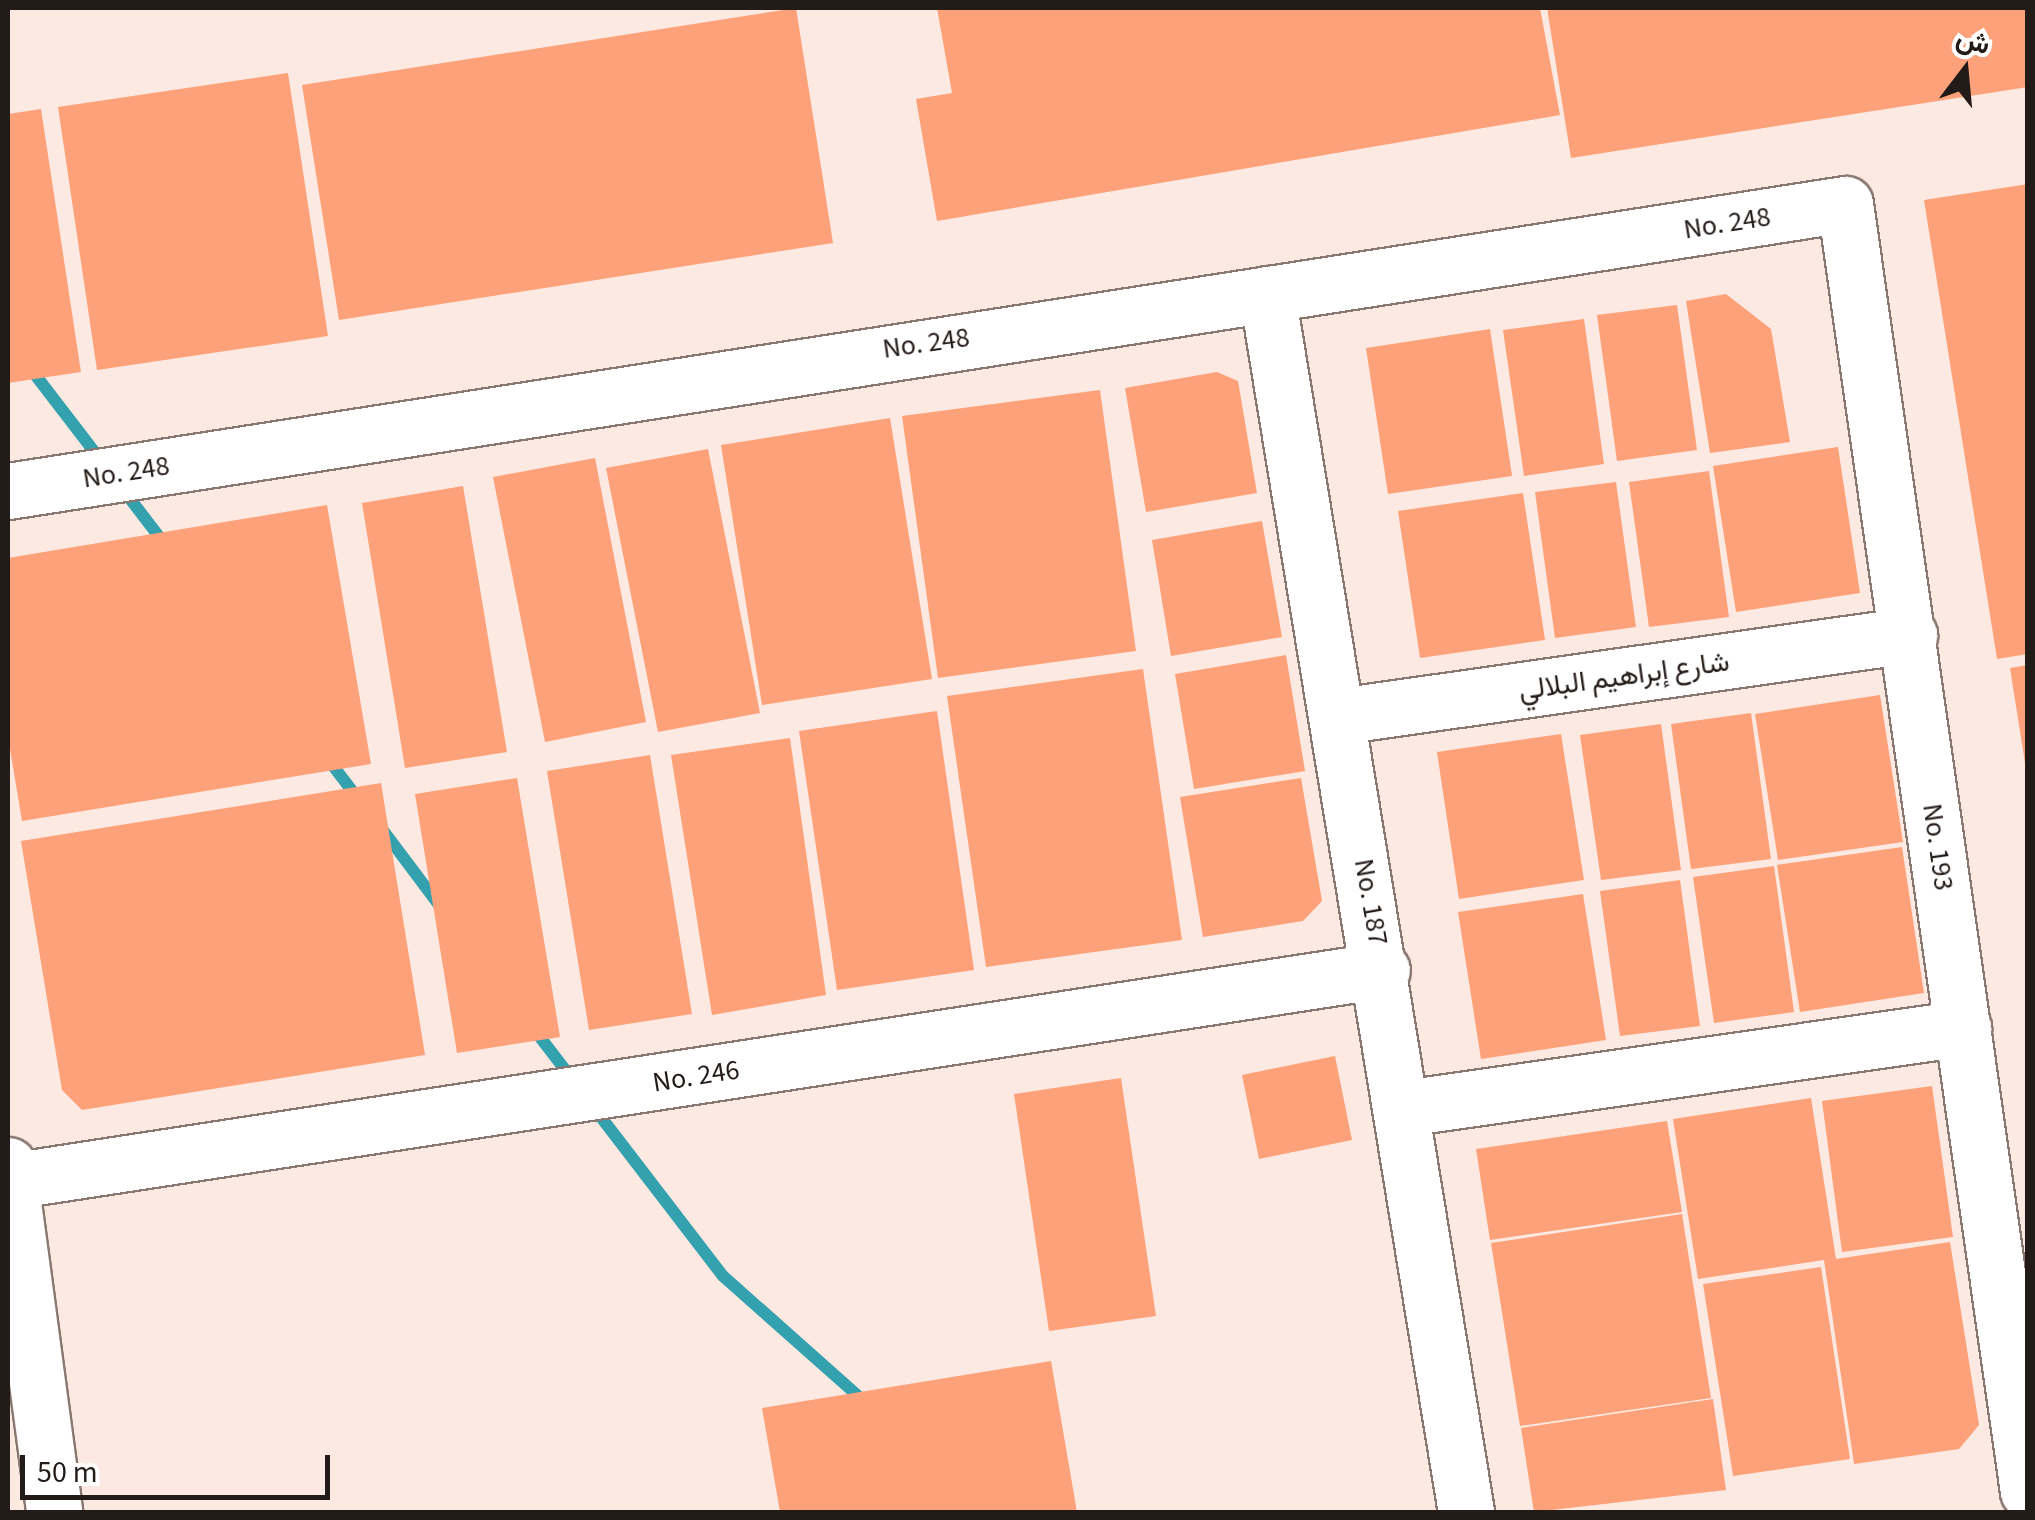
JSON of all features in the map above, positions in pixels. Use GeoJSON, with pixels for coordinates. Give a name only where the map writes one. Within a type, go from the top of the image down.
{"type":"FeatureCollection","features":[{"type":"Feature","properties":{"kind":"street","name":"No. 248"},"geometry":{"type":"LineString","coordinates":[[8,491],[1846,204]]}},
{"type":"Feature","properties":{"kind":"street","name":"No. 193"},"geometry":{"type":"LineString","coordinates":[[1846,204],[2028,1491]]}},
{"type":"Feature","properties":{"kind":"street","name":"No. 187"},"geometry":{"type":"LineString","coordinates":[[1266,294],[1382,970],[1466,1512]]}},
{"type":"Feature","properties":{"kind":"street","name":"شارع إبراهيم البلالي"},"geometry":{"type":"LineString","coordinates":[[1339,716],[1909,636]]}},
{"type":"Feature","properties":{"kind":"street","name":"No. 246"},"geometry":{"type":"LineString","coordinates":[[9,1173],[1382,970]]}},
{"type":"Feature","properties":{"kind":"street"},"geometry":{"type":"LineString","coordinates":[[1404,1108],[1963,1028]]}},
{"type":"Feature","properties":{"kind":"street"},"geometry":{"type":"LineString","coordinates":[[9,1173],[54,1512]]}},
{"type":"Feature","properties":{"kind":"building"},"geometry":{"type":"Polygon","coordinates":[[[796,8],[833,243],[339,320],[302,85],[796,8]]]}},
{"type":"Feature","properties":{"kind":"building"},"geometry":{"type":"Polygon","coordinates":[[[937,8],[1540,8],[1560,115],[937,221],[916,99],[952,93],[937,8]]]}},
{"type":"Feature","properties":{"kind":"building"},"geometry":{"type":"Polygon","coordinates":[[[1547,8],[2028,8],[2028,87],[1571,158],[1547,8]]]}},
{"type":"Feature","properties":{"kind":"building"},"geometry":{"type":"Polygon","coordinates":[[[288,73],[328,336],[97,370],[58,107],[288,73]]]}},
{"type":"Feature","properties":{"kind":"building"},"geometry":{"type":"Polygon","coordinates":[[[41,109],[81,372],[8,383],[8,114],[41,109]]]}},
{"type":"Feature","properties":{"kind":"building"},"geometry":{"type":"Polygon","coordinates":[[[2028,184],[2028,654],[1997,659],[1924,200],[2028,184]]]}},
{"type":"Feature","properties":{"kind":"building"},"geometry":{"type":"Polygon","coordinates":[[[1726,294],[1771,329],[1790,442],[1710,453],[1686,301],[1726,294]]]}},
{"type":"Feature","properties":{"kind":"building"},"geometry":{"type":"Polygon","coordinates":[[[1677,305],[1697,450],[1617,461],[1597,315],[1677,305]]]}},
{"type":"Feature","properties":{"kind":"building"},"geometry":{"type":"Polygon","coordinates":[[[1584,319],[1604,464],[1524,476],[1503,330],[1584,319]]]}},
{"type":"Feature","properties":{"kind":"building"},"geometry":{"type":"Polygon","coordinates":[[[1490,329],[1512,476],[1388,494],[1366,348],[1490,329]]]}},
{"type":"Feature","properties":{"kind":"building"},"geometry":{"type":"Polygon","coordinates":[[[1217,372],[1238,381],[1257,493],[1146,512],[1125,388],[1217,372]]]}},
{"type":"Feature","properties":{"kind":"building"},"geometry":{"type":"Polygon","coordinates":[[[1100,390],[1136,651],[938,678],[902,416],[1100,390]]]}},
{"type":"Feature","properties":{"kind":"building"},"geometry":{"type":"Polygon","coordinates":[[[890,418],[932,679],[762,705],[721,445],[890,418]]]}},
{"type":"Feature","properties":{"kind":"building"},"geometry":{"type":"Polygon","coordinates":[[[1838,447],[1860,593],[1736,612],[1713,466],[1838,447]]]}},
{"type":"Feature","properties":{"kind":"building"},"geometry":{"type":"Polygon","coordinates":[[[708,449],[760,713],[658,732],[606,468],[708,449]]]}},
{"type":"Feature","properties":{"kind":"building"},"geometry":{"type":"Polygon","coordinates":[[[595,458],[646,722],[545,742],[493,477],[595,458]]]}},
{"type":"Feature","properties":{"kind":"building"},"geometry":{"type":"Polygon","coordinates":[[[1709,471],[1729,617],[1649,627],[1629,482],[1709,471]]]}},
{"type":"Feature","properties":{"kind":"building"},"geometry":{"type":"Polygon","coordinates":[[[1616,482],[1636,627],[1555,638],[1535,492],[1616,482]]]}},
{"type":"Feature","properties":{"kind":"building"},"geometry":{"type":"Polygon","coordinates":[[[463,486],[507,752],[405,768],[362,503],[463,486]]]}},
{"type":"Feature","properties":{"kind":"building"},"geometry":{"type":"Polygon","coordinates":[[[1523,493],[1545,640],[1420,658],[1398,511],[1523,493]]]}},
{"type":"Feature","properties":{"kind":"building"},"geometry":{"type":"Polygon","coordinates":[[[327,505],[371,764],[22,821],[8,737],[8,558],[327,505]]]}},
{"type":"Feature","properties":{"kind":"building"},"geometry":{"type":"Polygon","coordinates":[[[1262,521],[1282,637],[1171,656],[1152,540],[1262,521]]]}},
{"type":"Feature","properties":{"kind":"building"},"geometry":{"type":"Polygon","coordinates":[[[1286,655],[1305,771],[1194,789],[1175,674],[1286,655]]]}},
{"type":"Feature","properties":{"kind":"building"},"geometry":{"type":"Polygon","coordinates":[[[2028,665],[2028,763],[2025,763],[2010,668],[2028,665]]]}},
{"type":"Feature","properties":{"kind":"building"},"geometry":{"type":"Polygon","coordinates":[[[1143,669],[1182,940],[986,967],[947,696],[1143,669]]]}},
{"type":"Feature","properties":{"kind":"building"},"geometry":{"type":"Polygon","coordinates":[[[1880,695],[1903,842],[1778,860],[1755,714],[1880,695]]]}},
{"type":"Feature","properties":{"kind":"building"},"geometry":{"type":"Polygon","coordinates":[[[937,711],[974,970],[837,990],[799,731],[937,711]]]}},
{"type":"Feature","properties":{"kind":"building"},"geometry":{"type":"Polygon","coordinates":[[[1751,713],[1771,859],[1691,869],[1671,724],[1751,713]]]}},
{"type":"Feature","properties":{"kind":"building"},"geometry":{"type":"Polygon","coordinates":[[[1661,724],[1681,870],[1601,880],[1580,735],[1661,724]]]}},
{"type":"Feature","properties":{"kind":"building"},"geometry":{"type":"Polygon","coordinates":[[[1561,734],[1584,880],[1459,899],[1437,752],[1561,734]]]}},
{"type":"Feature","properties":{"kind":"building"},"geometry":{"type":"Polygon","coordinates":[[[790,738],[826,995],[712,1015],[671,755],[790,738]]]}},
{"type":"Feature","properties":{"kind":"building"},"geometry":{"type":"Polygon","coordinates":[[[650,755],[692,1014],[589,1030],[547,771],[650,755]]]}},
{"type":"Feature","properties":{"kind":"building"},"geometry":{"type":"Polygon","coordinates":[[[517,778],[560,1037],[457,1053],[415,794],[517,778]]]}},
{"type":"Feature","properties":{"kind":"building"},"geometry":{"type":"Polygon","coordinates":[[[1301,778],[1322,901],[1303,921],[1203,937],[1180,797],[1301,778]]]}},
{"type":"Feature","properties":{"kind":"building"},"geometry":{"type":"Polygon","coordinates":[[[381,783],[425,1055],[82,1110],[62,1090],[21,841],[381,783]]]}},
{"type":"Feature","properties":{"kind":"building"},"geometry":{"type":"Polygon","coordinates":[[[1902,847],[1924,993],[1800,1012],[1777,865],[1902,847]]]}},
{"type":"Feature","properties":{"kind":"building"},"geometry":{"type":"Polygon","coordinates":[[[1774,866],[1794,1012],[1714,1023],[1693,877],[1774,866]]]}},
{"type":"Feature","properties":{"kind":"building"},"geometry":{"type":"Polygon","coordinates":[[[1680,880],[1700,1026],[1620,1036],[1600,891],[1680,880]]]}},
{"type":"Feature","properties":{"kind":"building"},"geometry":{"type":"Polygon","coordinates":[[[1583,894],[1606,1040],[1481,1059],[1458,912],[1583,894]]]}},
{"type":"Feature","properties":{"kind":"building"},"geometry":{"type":"Polygon","coordinates":[[[1335,1056],[1352,1140],[1259,1159],[1242,1075],[1335,1056]]]}},
{"type":"Feature","properties":{"kind":"building"},"geometry":{"type":"Polygon","coordinates":[[[1121,1078],[1156,1316],[1049,1331],[1014,1094],[1121,1078]]]}},
{"type":"Feature","properties":{"kind":"building"},"geometry":{"type":"Polygon","coordinates":[[[1932,1086],[1953,1237],[1842,1252],[1822,1101],[1932,1086]]]}},
{"type":"Feature","properties":{"kind":"building"},"geometry":{"type":"Polygon","coordinates":[[[1811,1098],[1836,1259],[1950,1242],[1979,1425],[1959,1449],[1854,1464],[1824,1260],[1698,1279],[1673,1119],[1811,1098]]]}},
{"type":"Feature","properties":{"kind":"building"},"geometry":{"type":"Polygon","coordinates":[[[1667,1121],[1682,1212],[1490,1240],[1476,1149],[1667,1121]]]}},
{"type":"Feature","properties":{"kind":"building"},"geometry":{"type":"Polygon","coordinates":[[[1682,1214],[1711,1398],[1520,1426],[1491,1243],[1682,1214]]]}},
{"type":"Feature","properties":{"kind":"building"},"geometry":{"type":"Polygon","coordinates":[[[1821,1267],[1850,1459],[1733,1476],[1703,1284],[1821,1267]]]}},
{"type":"Feature","properties":{"kind":"building"},"geometry":{"type":"Polygon","coordinates":[[[1051,1361],[1077,1512],[780,1512],[762,1408],[1051,1361]]]}},
{"type":"Feature","properties":{"kind":"building"},"geometry":{"type":"Polygon","coordinates":[[[1713,1399],[1726,1490],[1534,1512],[1521,1428],[1713,1399]]]}},
{"type":"Feature","properties":{"kind":"waterway"},"geometry":{"type":"LineString","coordinates":[[30,368],[103,463]]}},
{"type":"Feature","properties":{"kind":"waterway"},"geometry":{"type":"LineString","coordinates":[[121,487],[167,547]]}},
{"type":"Feature","properties":{"kind":"waterway"},"geometry":{"type":"LineString","coordinates":[[327,758],[360,801]]}},
{"type":"Feature","properties":{"kind":"waterway"},"geometry":{"type":"LineString","coordinates":[[382,829],[439,905]]}},
{"type":"Feature","properties":{"kind":"waterway"},"geometry":{"type":"LineString","coordinates":[[533,1028],[573,1080]]}},
{"type":"Feature","properties":{"kind":"waterway"},"geometry":{"type":"LineString","coordinates":[[594,1108],[723,1276],[867,1404]]}}]}
